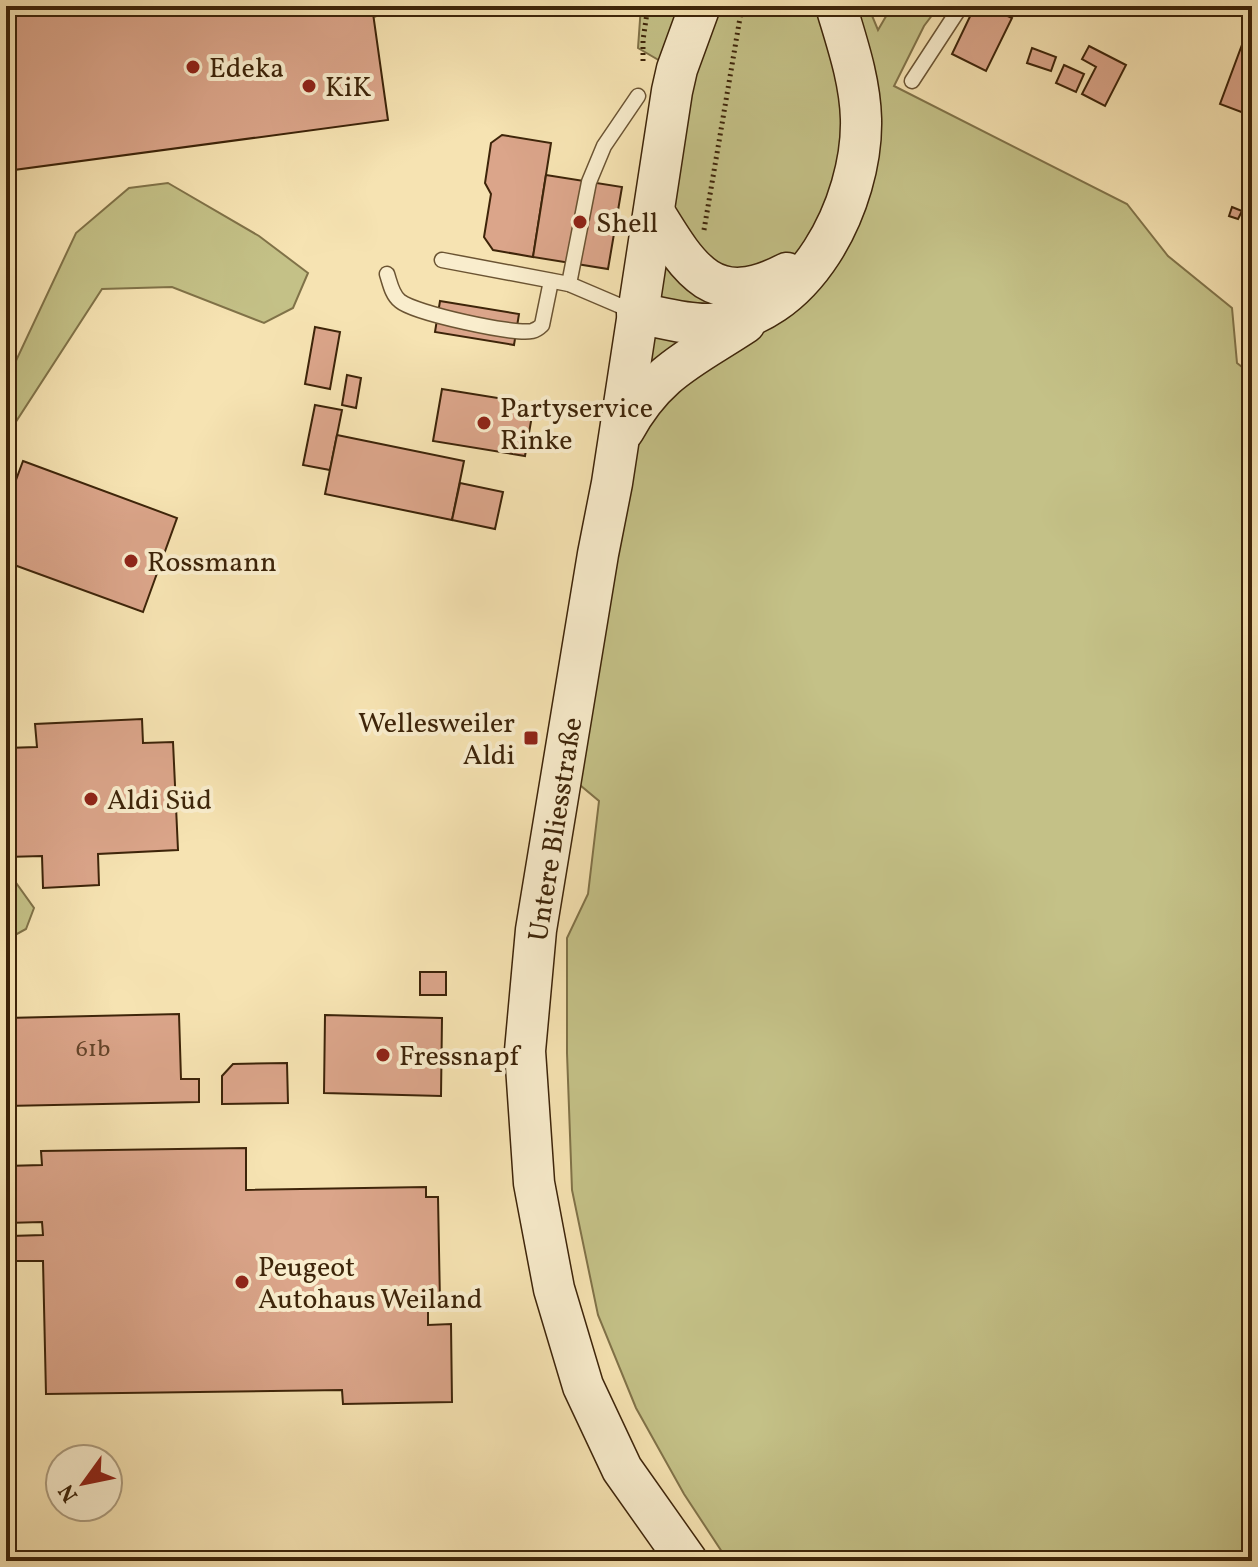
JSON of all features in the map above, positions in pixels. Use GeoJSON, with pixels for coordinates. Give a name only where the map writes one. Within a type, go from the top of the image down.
{"type":"FeatureCollection","features":[{"type":"Feature","properties":{"kind":"main road","name":"Untere Bliesstraße"},"geometry":{"type":"LineString","coordinates":[[679,6],[677,69],[619,441],[536,930],[525,1051],[534,1183],[554,1289],[583,1386],[622,1469],[687,1561]]}},
{"type":"Feature","properties":{"kind":"main road","name":"Untere Bliesstraße"},"geometry":{"type":"LineString","coordinates":[[677,69],[700,6]]}},
{"type":"Feature","properties":{"kind":"main road"},"geometry":{"type":"LineString","coordinates":[[619,441],[634,412],[658,381],[771,305],[806,274],[830,240],[858,165],[861,118],[855,70],[836,6]]}},
{"type":"Feature","properties":{"kind":"main road"},"geometry":{"type":"LineString","coordinates":[[654,212],[682,257],[697,273],[710,281],[737,289],[763,286],[793,270],[830,240]]}},
{"type":"Feature","properties":{"kind":"main road"},"geometry":{"type":"LineString","coordinates":[[637,313],[710,324],[739,319],[771,305]]}},
{"type":"Feature","properties":{"kind":"lane"},"geometry":{"type":"LineString","coordinates":[[912,81],[961,6]]}},
{"type":"Feature","properties":{"kind":"lane"},"geometry":{"type":"LineString","coordinates":[[569,284],[589,182],[604,146],[638,96]]}},
{"type":"Feature","properties":{"kind":"lane"},"geometry":{"type":"LineString","coordinates":[[442,260],[569,284],[637,313]]}},
{"type":"Feature","properties":{"kind":"lane"},"geometry":{"type":"LineString","coordinates":[[387,274],[396,298],[405,305],[438,316],[516,332],[534,331],[542,325],[551,281]]}},
{"type":"Feature","properties":{"kind":"path"},"geometry":{"type":"LineString","coordinates":[[374,15],[440,6]]}},
{"type":"Feature","properties":{"kind":"path"},"geometry":{"type":"LineString","coordinates":[[697,273],[742,6]]}},
{"type":"Feature","properties":{"kind":"shaded area"},"geometry":{"type":"Polygon","coordinates":[[[641,6],[868,6],[878,30],[892,6],[939,6],[924,26],[894,86],[1127,204],[1168,256],[1232,308],[1237,363],[1252,375],[1252,1561],[728,1561],[684,1494],[636,1408],[598,1315],[572,1190],[567,938],[588,894],[599,801],[568,775],[679,72],[638,48],[641,6]]]}},
{"type":"Feature","properties":{"kind":"shaded area"},"geometry":{"type":"Polygon","coordinates":[[[168,183],[259,236],[308,273],[293,308],[264,323],[172,287],[102,289],[6,437],[6,382],[76,233],[129,188],[168,183]]]}},
{"type":"Feature","properties":{"kind":"shaded area"},"geometry":{"type":"Polygon","coordinates":[[[6,880],[14,880],[34,908],[26,929],[6,940],[6,880]]]}},
{"type":"Feature","properties":{"kind":"building","name":"Edeka"},"geometry":{"type":"Polygon","coordinates":[[[6,6],[372,6],[388,120],[6,171],[6,6]]]}},
{"type":"Feature","properties":{"kind":"building"},"geometry":{"type":"Polygon","coordinates":[[[975,6],[986,6],[1012,18],[986,71],[952,54],[975,6]]]}},
{"type":"Feature","properties":{"kind":"building"},"geometry":{"type":"Polygon","coordinates":[[[1249,26],[1252,27],[1252,116],[1220,104],[1249,26]]]}},
{"type":"Feature","properties":{"kind":"building"},"geometry":{"type":"Polygon","coordinates":[[[1089,46],[1126,65],[1105,106],[1082,94],[1096,67],[1082,59],[1089,46]]]}},
{"type":"Feature","properties":{"kind":"building"},"geometry":{"type":"Polygon","coordinates":[[[1032,48],[1056,57],[1051,71],[1027,63],[1032,48]]]}},
{"type":"Feature","properties":{"kind":"building"},"geometry":{"type":"Polygon","coordinates":[[[1064,65],[1084,74],[1076,92],[1056,83],[1064,65]]]}},
{"type":"Feature","properties":{"kind":"building"},"geometry":{"type":"Polygon","coordinates":[[[502,135],[551,143],[533,257],[493,250],[484,237],[491,194],[485,183],[491,143],[502,135]]]}},
{"type":"Feature","properties":{"kind":"building"},"geometry":{"type":"Polygon","coordinates":[[[546,175],[622,187],[608,269],[533,257],[546,175]]]}},
{"type":"Feature","properties":{"kind":"building"},"geometry":{"type":"Polygon","coordinates":[[[1232,207],[1242,211],[1238,219],[1229,216],[1232,207]]]}},
{"type":"Feature","properties":{"kind":"building"},"geometry":{"type":"Polygon","coordinates":[[[440,301],[519,314],[514,345],[435,332],[440,301]]]}},
{"type":"Feature","properties":{"kind":"building"},"geometry":{"type":"Polygon","coordinates":[[[315,327],[340,332],[330,389],[305,384],[315,327]]]}},
{"type":"Feature","properties":{"kind":"building"},"geometry":{"type":"Polygon","coordinates":[[[347,375],[361,378],[356,408],[342,405],[347,375]]]}},
{"type":"Feature","properties":{"kind":"building","name":"Partyservice Rinke"},"geometry":{"type":"Polygon","coordinates":[[[442,389],[534,404],[525,456],[433,441],[442,389]]]}},
{"type":"Feature","properties":{"kind":"building"},"geometry":{"type":"Polygon","coordinates":[[[315,405],[342,410],[330,470],[303,465],[315,405]]]}},
{"type":"Feature","properties":{"kind":"building"},"geometry":{"type":"Polygon","coordinates":[[[337,435],[464,461],[452,520],[325,494],[337,435]]]}},
{"type":"Feature","properties":{"kind":"building"},"geometry":{"type":"Polygon","coordinates":[[[23,461],[177,518],[143,612],[6,562],[6,507],[23,461]]]}},
{"type":"Feature","properties":{"kind":"building"},"geometry":{"type":"Polygon","coordinates":[[[460,483],[503,492],[495,529],[452,520],[460,483]]]}},
{"type":"Feature","properties":{"kind":"building","name":"Aldi Süd"},"geometry":{"type":"Polygon","coordinates":[[[142,719],[143,743],[173,742],[178,850],[98,854],[99,885],[43,888],[42,856],[6,857],[6,748],[37,747],[35,724],[142,719]]]}},
{"type":"Feature","properties":{"kind":"building"},"geometry":{"type":"Polygon","coordinates":[[[420,972],[446,972],[446,995],[420,995],[420,972]]]}},
{"type":"Feature","properties":{"kind":"building"},"geometry":{"type":"Polygon","coordinates":[[[179,1014],[181,1079],[199,1079],[199,1102],[6,1106],[6,1018],[179,1014]]]}},
{"type":"Feature","properties":{"kind":"building","name":"Fressnapf"},"geometry":{"type":"Polygon","coordinates":[[[325,1015],[442,1018],[441,1096],[324,1093],[325,1015]]]}},
{"type":"Feature","properties":{"kind":"building"},"geometry":{"type":"Polygon","coordinates":[[[287,1063],[288,1103],[222,1104],[222,1076],[233,1064],[287,1063]]]}},
{"type":"Feature","properties":{"kind":"building","name":"Peugeot Autohaus Weiland"},"geometry":{"type":"Polygon","coordinates":[[[246,1148],[246,1190],[426,1187],[426,1197],[438,1197],[440,1303],[428,1303],[428,1325],[451,1324],[452,1402],[343,1404],[342,1390],[46,1394],[43,1261],[11,1261],[11,1236],[43,1235],[42,1222],[6,1223],[6,1166],[42,1165],[41,1151],[246,1148]]]}},
{"type":"Feature","properties":{"kind":"building"},"geometry":{"type":"Polygon","coordinates":[[[529,1555],[529,1561],[471,1561],[471,1556],[529,1555]]]}},
{"type":"Feature","properties":{"kind":"building"},"geometry":{"type":"Polygon","coordinates":[[[471,1556],[471,1561],[253,1561],[471,1556]]]}},
{"type":"Feature","properties":{"kind":"place","name":"Edeka"},"geometry":{"type":"Point","coordinates":[193,67]}},
{"type":"Feature","properties":{"kind":"place","name":"KiK"},"geometry":{"type":"Point","coordinates":[309,86]}},
{"type":"Feature","properties":{"kind":"place","name":"Shell"},"geometry":{"type":"Point","coordinates":[580,222]}},
{"type":"Feature","properties":{"kind":"place","name":"Partyservice Rinke"},"geometry":{"type":"Point","coordinates":[484,423]}},
{"type":"Feature","properties":{"kind":"place","name":"Rossmann"},"geometry":{"type":"Point","coordinates":[131,561]}},
{"type":"Feature","properties":{"kind":"place","name":"Wellesweiler Aldi"},"geometry":{"type":"Point","coordinates":[531,738]}},
{"type":"Feature","properties":{"kind":"place","name":"Aldi Süd"},"geometry":{"type":"Point","coordinates":[91,799]}},
{"type":"Feature","properties":{"kind":"place","name":"Fressnapf"},"geometry":{"type":"Point","coordinates":[383,1055]}},
{"type":"Feature","properties":{"kind":"place","name":"Peugeot Autohaus Weiland"},"geometry":{"type":"Point","coordinates":[242,1282]}}]}
